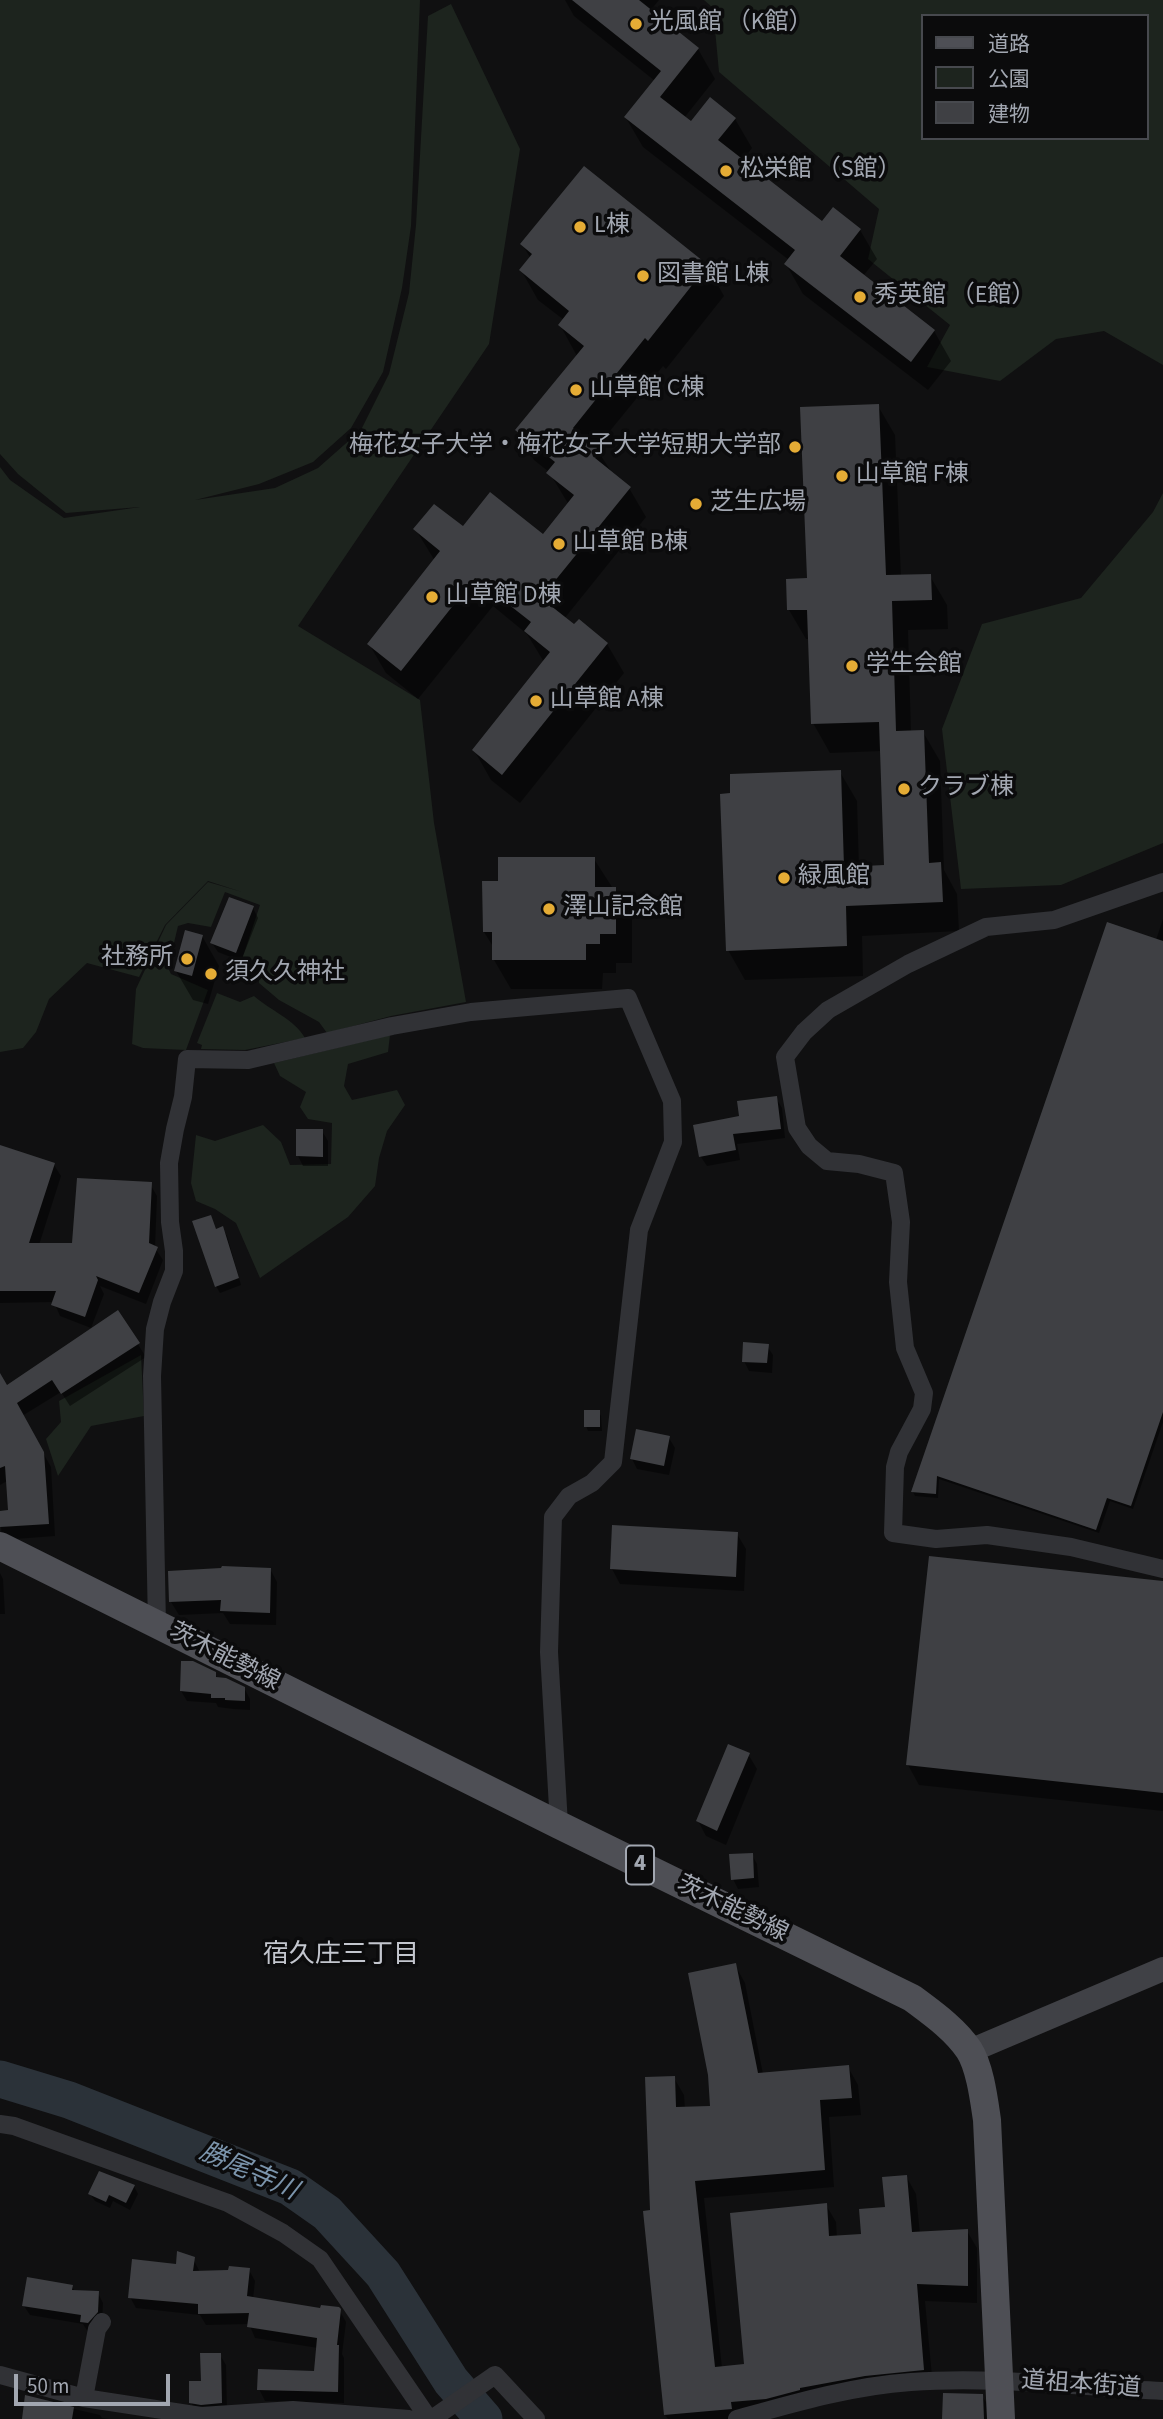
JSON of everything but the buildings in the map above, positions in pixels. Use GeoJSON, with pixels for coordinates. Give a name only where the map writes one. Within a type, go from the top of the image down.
{"type":"FeatureCollection","features":[{"type":"Feature","properties":{"kind":"main road","name":"茨木能勢線"},"geometry":{"type":"LineString","coordinates":[[0,1546],[912,1998],[943,2022],[970,2051],[981,2086],[987,2120],[1002,2419]]}},
{"type":"Feature","properties":{"kind":"street"},"geometry":{"type":"LineString","coordinates":[[1163,882],[1054,920],[986,927],[908,964],[828,1010],[804,1032],[785,1057],[797,1128],[809,1146],[827,1161],[859,1164],[894,1173],[901,1222],[898,1282],[905,1348],[924,1393],[922,1409],[899,1452],[895,1467],[893,1533],[936,1539],[987,1535],[1071,1547],[1163,1569]]}},
{"type":"Feature","properties":{"kind":"street"},"geometry":{"type":"LineString","coordinates":[[157,1625],[152,1376],[155,1329],[174,1271],[169,1163],[183,1097],[187,1059],[248,1060],[392,1026],[471,1012],[628,998],[672,1101],[673,1142],[639,1230],[613,1462],[592,1483],[569,1496],[553,1517],[549,1652],[559,1825]]}},
{"type":"Feature","properties":{"kind":"street"},"geometry":{"type":"LineString","coordinates":[[970,2051],[1163,1969]]}},
{"type":"Feature","properties":{"kind":"street"},"geometry":{"type":"LineString","coordinates":[[0,2124],[15,2126],[228,2203],[283,2233],[320,2259],[430,2419],[495,2375],[536,2419]]}},
{"type":"Feature","properties":{"kind":"street"},"geometry":{"type":"LineString","coordinates":[[83,2398],[97,2329],[102,2322]]}},
{"type":"Feature","properties":{"kind":"street"},"geometry":{"type":"LineString","coordinates":[[0,2375],[83,2398],[201,2416],[299,2414],[409,2419]]}},
{"type":"Feature","properties":{"kind":"street","name":"道祖本街道"},"geometry":{"type":"LineString","coordinates":[[737,2419],[846,2391],[911,2382],[999,2381],[1163,2391]]}},
{"type":"Feature","properties":{"kind":"green space"},"geometry":{"type":"Polygon","coordinates":[[[0,0],[420,0],[411,226],[402,288],[383,372],[351,428],[313,462],[259,484],[195,500],[275,488],[318,468],[361,430],[389,374],[409,293],[416,225],[428,16],[451,4],[520,149],[489,344],[298,626],[420,700],[434,823],[466,1002],[391,1016],[327,1033],[319,1022],[279,1000],[259,983],[259,960],[242,959],[260,905],[225,892],[211,927],[188,923],[178,926],[168,968],[171,974],[208,990],[186,1050],[143,1048],[132,1044],[136,989],[166,925],[208,882],[242,892],[208,881],[165,925],[139,977],[87,963],[49,999],[36,1032],[23,1048],[0,1052],[0,467],[10,480],[64,518],[140,507],[66,513],[18,474],[0,454],[0,0]]]}},
{"type":"Feature","properties":{"kind":"green space"},"geometry":{"type":"Polygon","coordinates":[[[704,0],[1163,0],[1163,365],[1104,331],[1056,339],[1000,381],[927,367],[950,325],[868,259],[879,209],[719,72],[713,8],[704,0]]]}},
{"type":"Feature","properties":{"kind":"green space"},"geometry":{"type":"Polygon","coordinates":[[[1163,493],[1163,843],[1061,885],[961,889],[942,729],[982,624],[1081,598],[1153,512],[1163,493]]]}},
{"type":"Feature","properties":{"kind":"green space"},"geometry":{"type":"Polygon","coordinates":[[[217,993],[240,1002],[254,996],[289,1020],[305,1038],[245,1050],[201,1049],[202,1045],[197,1043],[217,993]]]}},
{"type":"Feature","properties":{"kind":"green space"},"geometry":{"type":"Polygon","coordinates":[[[390,1035],[388,1052],[348,1064],[344,1086],[352,1100],[397,1090],[405,1105],[387,1131],[375,1186],[348,1217],[260,1278],[236,1223],[215,1209],[196,1201],[191,1183],[196,1135],[215,1141],[263,1125],[281,1142],[290,1165],[331,1164],[332,1123],[308,1119],[300,1107],[306,1092],[280,1076],[274,1063],[390,1035]]]}},
{"type":"Feature","properties":{"kind":"green space"},"geometry":{"type":"Polygon","coordinates":[[[141,1355],[144,1416],[91,1426],[58,1476],[46,1439],[61,1422],[59,1401],[141,1355]]]}},
{"type":"Feature","properties":{"kind":"waterway","name":"勝尾寺川"},"geometry":{"type":"LineString","coordinates":[[0,2079],[69,2100],[290,2187],[327,2213],[383,2274],[451,2381],[484,2419]]}},
{"type":"Feature","properties":{"kind":"place","name":"光風館 （K館）"},"geometry":{"type":"Point","coordinates":[636,24]}},
{"type":"Feature","properties":{"kind":"place","name":"松栄館 （S館）"},"geometry":{"type":"Point","coordinates":[726,171]}},
{"type":"Feature","properties":{"kind":"place","name":"L棟"},"geometry":{"type":"Point","coordinates":[580,227]}},
{"type":"Feature","properties":{"kind":"place","name":"図書館 L棟"},"geometry":{"type":"Point","coordinates":[643,276]}},
{"type":"Feature","properties":{"kind":"place","name":"秀英館 （E館）"},"geometry":{"type":"Point","coordinates":[860,297]}},
{"type":"Feature","properties":{"kind":"place","name":"山草館 C棟"},"geometry":{"type":"Point","coordinates":[576,390]}},
{"type":"Feature","properties":{"kind":"place","name":"梅花女子大学・梅花女子大学短期大学部"},"geometry":{"type":"Point","coordinates":[795,447]}},
{"type":"Feature","properties":{"kind":"place","name":"山草館 F棟"},"geometry":{"type":"Point","coordinates":[842,476]}},
{"type":"Feature","properties":{"kind":"place","name":"芝生広場"},"geometry":{"type":"Point","coordinates":[696,504]}},
{"type":"Feature","properties":{"kind":"place","name":"山草館 B棟"},"geometry":{"type":"Point","coordinates":[559,544]}},
{"type":"Feature","properties":{"kind":"place","name":"山草館 D棟"},"geometry":{"type":"Point","coordinates":[432,597]}},
{"type":"Feature","properties":{"kind":"place","name":"学生会館"},"geometry":{"type":"Point","coordinates":[852,666]}},
{"type":"Feature","properties":{"kind":"place","name":"山草館 A棟"},"geometry":{"type":"Point","coordinates":[536,701]}},
{"type":"Feature","properties":{"kind":"place","name":"クラブ棟"},"geometry":{"type":"Point","coordinates":[904,789]}},
{"type":"Feature","properties":{"kind":"place","name":"緑風館"},"geometry":{"type":"Point","coordinates":[784,878]}},
{"type":"Feature","properties":{"kind":"place","name":"澤山記念館"},"geometry":{"type":"Point","coordinates":[549,909]}},
{"type":"Feature","properties":{"kind":"place","name":"社務所"},"geometry":{"type":"Point","coordinates":[187,959]}},
{"type":"Feature","properties":{"kind":"place","name":"須久久神社"},"geometry":{"type":"Point","coordinates":[211,974]}},
{"type":"Feature","properties":{"kind":"district","name":"宿久庄三丁目"},"geometry":{"type":"Point","coordinates":[341,1956]}}]}
